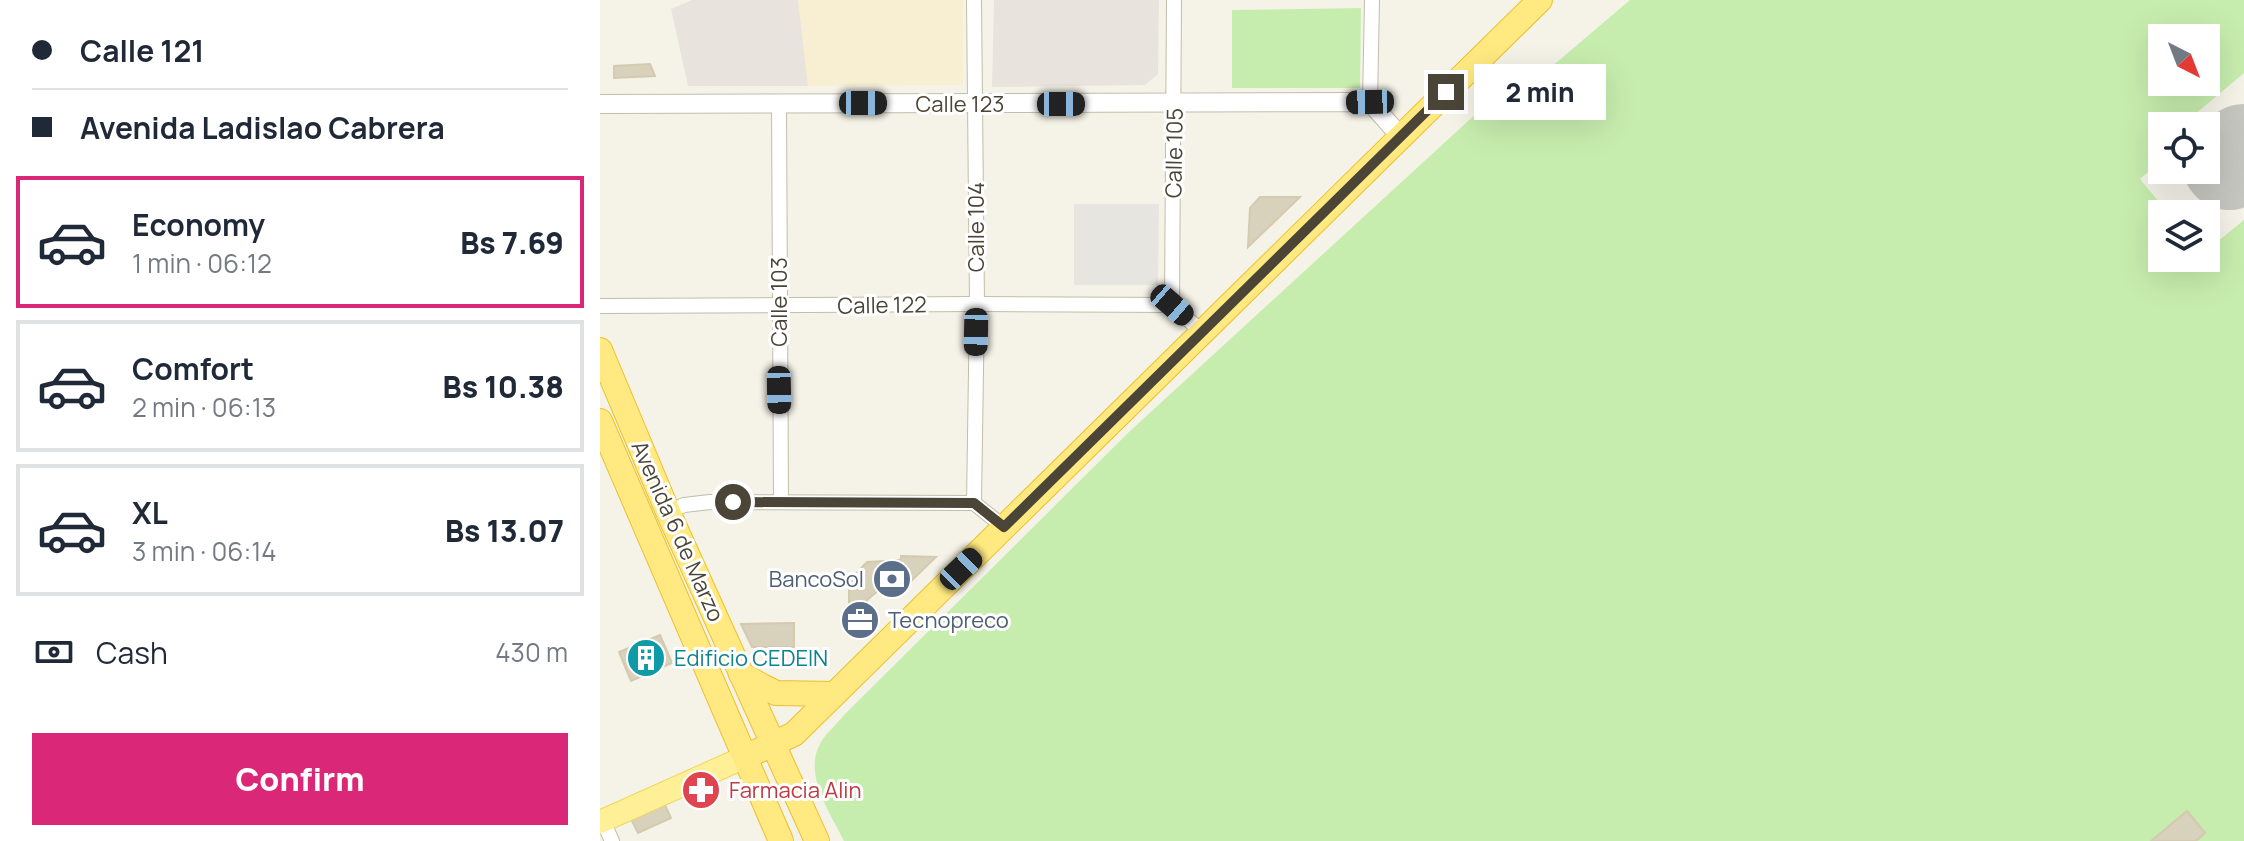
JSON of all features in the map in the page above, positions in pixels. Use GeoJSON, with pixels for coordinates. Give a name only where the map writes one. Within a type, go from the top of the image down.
{"type":"FeatureCollection","features":[{"type":"Feature","properties":{"kind":"highway"},"geometry":{"type":"LineString","coordinates":[[745,757],[794,734],[1540,0]]}},
{"type":"Feature","properties":{"kind":"highway","name":"Avenida 6 de Marzo"},"geometry":{"type":"LineString","coordinates":[[600,350],[668,512],[817,841]]}},
{"type":"Feature","properties":{"kind":"highway","name":"Avenida 6 de Marzo"},"geometry":{"type":"LineString","coordinates":[[600,421],[781,841]]}},
{"type":"Feature","properties":{"kind":"highway"},"geometry":{"type":"LineString","coordinates":[[741,674],[776,693],[834,694]]}},
{"type":"Feature","properties":{"kind":"main road"},"geometry":{"type":"LineString","coordinates":[[605,828],[745,757]]}},
{"type":"Feature","properties":{"kind":"street","name":"Calle 104"},"geometry":{"type":"LineString","coordinates":[[974,0],[977,304],[974,503]]}},
{"type":"Feature","properties":{"kind":"street","name":"Calle 105"},"geometry":{"type":"LineString","coordinates":[[1172,305],[1174,0]]}},
{"type":"Feature","properties":{"kind":"street"},"geometry":{"type":"LineString","coordinates":[[1372,0],[1370,102],[1401,137]]}},
{"type":"Feature","properties":{"kind":"street","name":"Calle 123"},"geometry":{"type":"LineString","coordinates":[[600,104],[1370,102]]}},
{"type":"Feature","properties":{"kind":"street","name":"Calle 103"},"geometry":{"type":"LineString","coordinates":[[779,103],[781,501]]}},
{"type":"Feature","properties":{"kind":"street"},"geometry":{"type":"LineString","coordinates":[[1172,305],[1202,332]]}},
{"type":"Feature","properties":{"kind":"street","name":"Calle 122"},"geometry":{"type":"LineString","coordinates":[[600,306],[1172,305]]}},
{"type":"Feature","properties":{"kind":"street"},"geometry":{"type":"LineString","coordinates":[[668,512],[684,505],[710,502],[974,503],[1004,527]]}},
{"type":"Feature","properties":{"kind":"shaded area"},"geometry":{"type":"Polygon","coordinates":[[[692,0],[798,0],[808,86],[688,86],[671,9],[692,0]]]}},
{"type":"Feature","properties":{"kind":"shaded area"},"geometry":{"type":"Polygon","coordinates":[[[798,0],[963,0],[963,85],[808,86],[798,0]]]}},
{"type":"Feature","properties":{"kind":"shaded area"},"geometry":{"type":"Polygon","coordinates":[[[994,0],[1159,0],[1158,74],[1145,85],[992,87],[994,0]]]}},
{"type":"Feature","properties":{"kind":"shaded area"},"geometry":{"type":"Polygon","coordinates":[[[1074,204],[1159,204],[1158,285],[1074,285],[1074,204]]]}},
{"type":"Feature","properties":{"kind":"green space"},"geometry":{"type":"Polygon","coordinates":[[[1630,0],[2244,0],[2244,73],[2220,93],[2220,24],[2148,24],[2148,96],[2217,96],[2198,112],[2148,112],[2148,172],[2140,179],[2157,200],[2148,200],[2148,272],[2220,272],[2220,240],[2244,220],[2244,841],[2196,841],[2205,833],[2187,811],[2151,841],[844,841],[826,807],[815,768],[820,744],[831,729],[1129,432],[1491,100],[1504,107],[1630,0]]]}},
{"type":"Feature","properties":{"kind":"green space"},"geometry":{"type":"Polygon","coordinates":[[[1361,8],[1360,88],[1232,88],[1232,10],[1361,8]]]}},
{"type":"Feature","properties":{"kind":"building"},"geometry":{"type":"Polygon","coordinates":[[[650,64],[655,76],[614,78],[614,66],[650,64]]]}},
{"type":"Feature","properties":{"kind":"building"},"geometry":{"type":"Polygon","coordinates":[[[1260,197],[1300,197],[1248,247],[1250,208],[1260,197]]]}},
{"type":"Feature","properties":{"kind":"building"},"geometry":{"type":"Polygon","coordinates":[[[901,556],[936,557],[900,592],[900,584],[901,556]]]}},
{"type":"Feature","properties":{"kind":"building"},"geometry":{"type":"Polygon","coordinates":[[[900,560],[900,584],[884,586],[867,600],[866,618],[849,634],[849,581],[867,562],[900,560]]]}},
{"type":"Feature","properties":{"kind":"building"},"geometry":{"type":"Polygon","coordinates":[[[794,623],[794,647],[752,647],[741,624],[794,623]]]}},
{"type":"Feature","properties":{"kind":"building","name":"Edificio CEDEIN"},"geometry":{"type":"Polygon","coordinates":[[[660,635],[672,663],[631,681],[619,652],[660,635]]]}},
{"type":"Feature","properties":{"kind":"building"},"geometry":{"type":"Polygon","coordinates":[[[663,801],[671,818],[638,833],[630,817],[663,801]]]}},
{"type":"Feature","properties":{"kind":"building"},"geometry":{"type":"Polygon","coordinates":[[[2187,811],[2205,833],[2196,841],[2151,841],[2187,811]]]}},
{"type":"Feature","properties":{"kind":"runway"},"geometry":{"type":"LineString","coordinates":[[2229,163],[2244,151]]}},
{"type":"Feature","properties":{"kind":"place","name":"BancoSol"},"geometry":{"type":"Point","coordinates":[892,579]}},
{"type":"Feature","properties":{"kind":"place","name":"Tecnopreco"},"geometry":{"type":"Point","coordinates":[860,620]}},
{"type":"Feature","properties":{"kind":"place","name":"Edificio CEDEIN"},"geometry":{"type":"Point","coordinates":[646,658]}},
{"type":"Feature","properties":{"kind":"place","name":"Farmacia Alin"},"geometry":{"type":"Point","coordinates":[701,790]}},
{"type":"Feature","properties":{"kind":"route"},"geometry":{"type":"LineString","coordinates":[[733,502],[974,503],[1004,527],[1446,92]]}}]}
